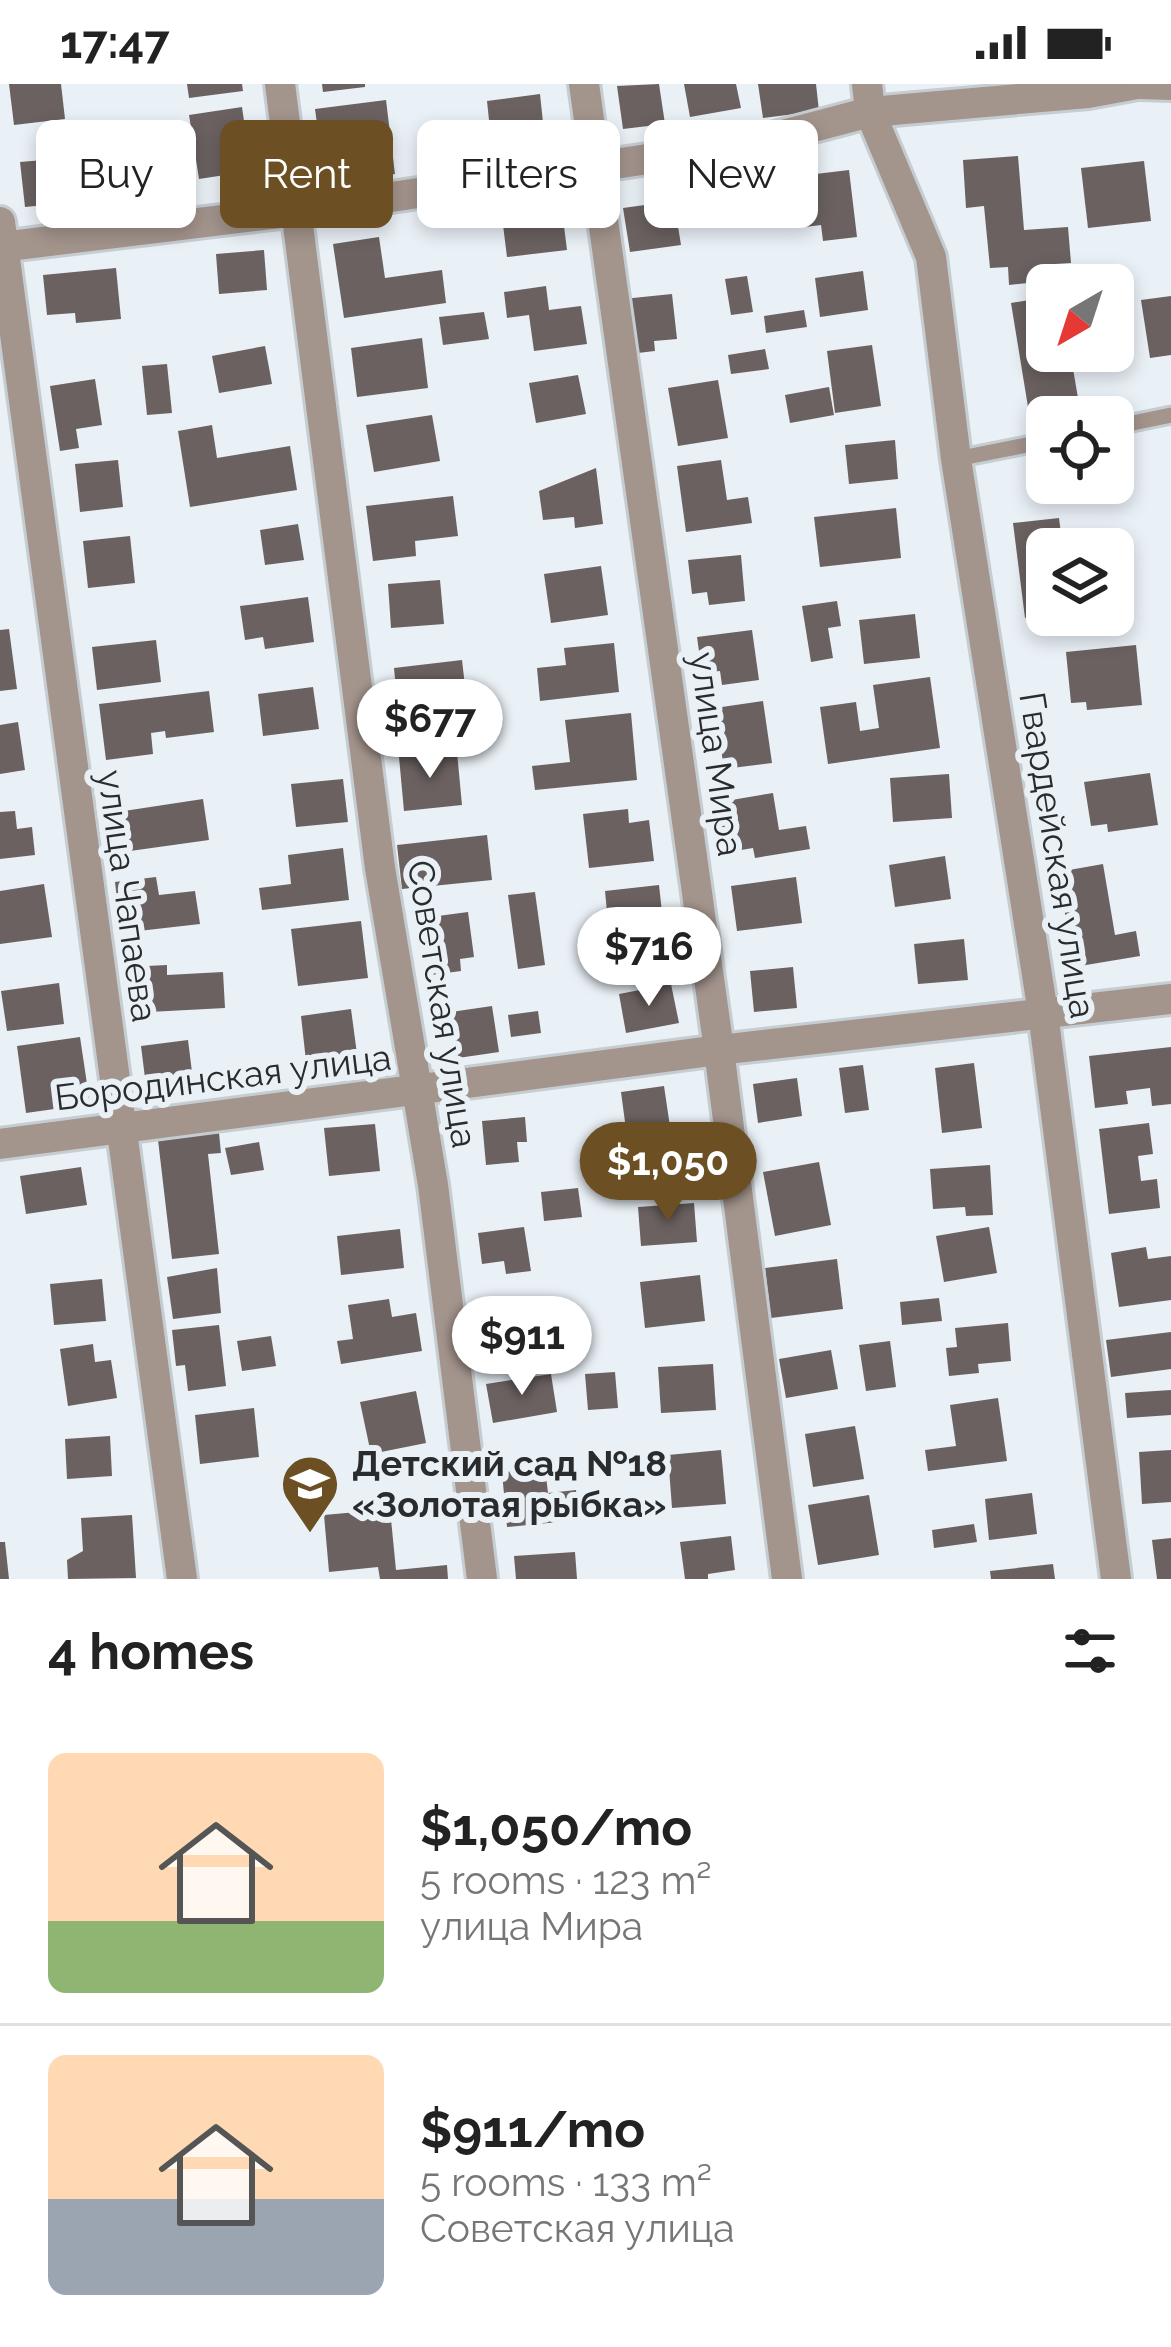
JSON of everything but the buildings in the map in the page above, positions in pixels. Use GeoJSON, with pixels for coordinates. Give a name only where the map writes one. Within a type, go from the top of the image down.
{"type":"FeatureCollection","features":[{"type":"Feature","properties":{"kind":"street","name":"Советская улица"},"geometry":{"type":"LineString","coordinates":[[280,84],[285,120]]}},
{"type":"Feature","properties":{"kind":"street","name":"улица Мира"},"geometry":{"type":"LineString","coordinates":[[584,84],[589,120]]}},
{"type":"Feature","properties":{"kind":"street"},"geometry":{"type":"LineString","coordinates":[[620,162],[749,144],[869,98],[1171,85]]}},
{"type":"Feature","properties":{"kind":"street","name":"Гвардейская улица"},"geometry":{"type":"LineString","coordinates":[[869,98],[931,256],[956,459],[1043,1013],[1116,1579]]}},
{"type":"Feature","properties":{"kind":"street"},"geometry":{"type":"LineString","coordinates":[[1,239],[220,218]]}},
{"type":"Feature","properties":{"kind":"street","name":"Советская улица"},"geometry":{"type":"LineString","coordinates":[[298,228],[380,868],[434,1185],[482,1579]]}},
{"type":"Feature","properties":{"kind":"street","name":"улица Мира"},"geometry":{"type":"LineString","coordinates":[[604,228],[787,1579]]}},
{"type":"Feature","properties":{"kind":"street","name":"улица Чапаева"},"geometry":{"type":"LineString","coordinates":[[1,239],[182,1579]]}},
{"type":"Feature","properties":{"kind":"street","name":"Бородинская улица"},"geometry":{"type":"LineString","coordinates":[[0,1144],[719,1051],[1171,1000]]}},
{"type":"Feature","properties":{"kind":"lane"},"geometry":{"type":"LineString","coordinates":[[1134,423],[1171,415]]}},
{"type":"Feature","properties":{"kind":"lane"},"geometry":{"type":"LineString","coordinates":[[956,459],[1026,445]]}},
{"type":"Feature","properties":{"kind":"place","name":"Детский сад №18 «Золотая рыбка»"},"geometry":{"type":"Point","coordinates":[310,1535]}}]}
